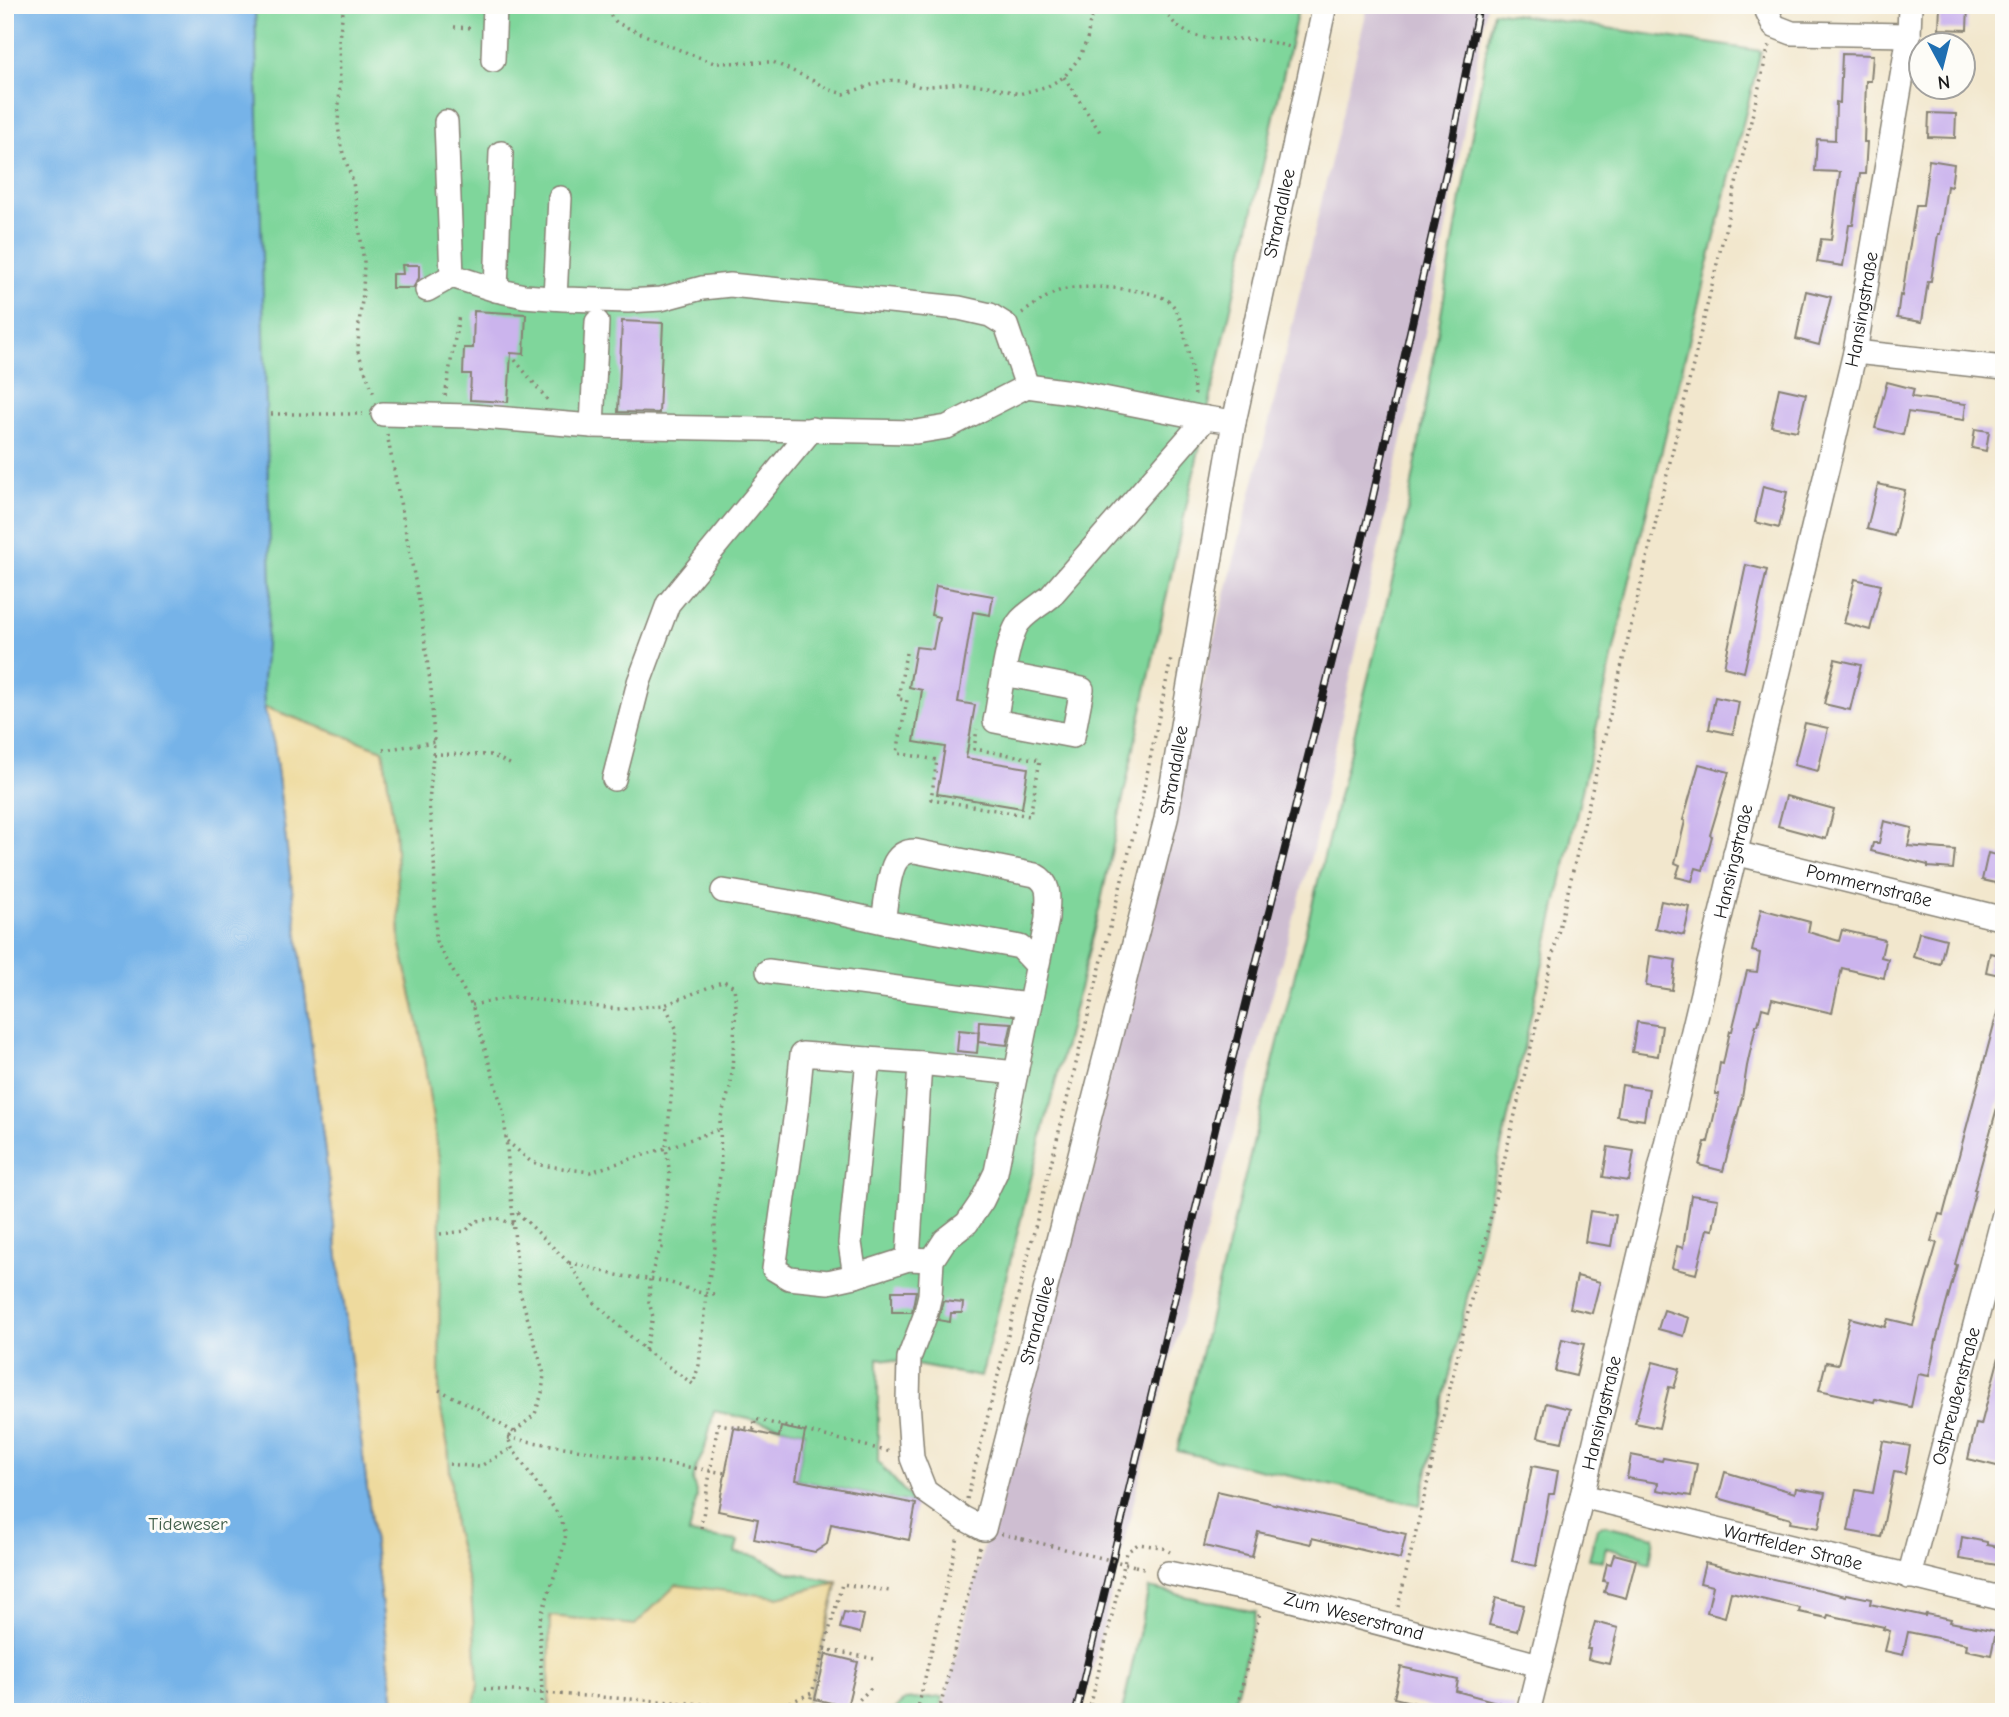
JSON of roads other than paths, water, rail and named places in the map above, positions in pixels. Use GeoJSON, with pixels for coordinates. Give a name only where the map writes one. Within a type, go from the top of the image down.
{"type":"FeatureCollection","features":[{"type":"Feature","properties":{"kind":"street"},"geometry":{"type":"LineString","coordinates":[[493,60],[495,5]]}},
{"type":"Feature","properties":{"kind":"street","name":"Strandallee"},"geometry":{"type":"LineString","coordinates":[[932,1260],[930,1295],[909,1357],[908,1401],[912,1458],[925,1491],[963,1518],[984,1529],[1166,819],[1234,422],[1325,5]]}},
{"type":"Feature","properties":{"kind":"street","name":"Hansingstraße"},"geometry":{"type":"LineString","coordinates":[[1909,32],[1910,5]]}},
{"type":"Feature","properties":{"kind":"street"},"geometry":{"type":"LineString","coordinates":[[1771,16],[1792,33],[1908,34]]}},
{"type":"Feature","properties":{"kind":"street","name":"Hansingstraße"},"geometry":{"type":"LineString","coordinates":[[1528,1712],[1855,352],[1908,40]]}},
{"type":"Feature","properties":{"kind":"street"},"geometry":{"type":"LineString","coordinates":[[446,122],[452,276]]}},
{"type":"Feature","properties":{"kind":"street"},"geometry":{"type":"LineString","coordinates":[[496,290],[501,153]]}},
{"type":"Feature","properties":{"kind":"street"},"geometry":{"type":"LineString","coordinates":[[555,298],[560,198]]}},
{"type":"Feature","properties":{"kind":"street"},"geometry":{"type":"LineString","coordinates":[[427,290],[452,276],[524,296],[628,301],[661,299],[702,288],[730,285],[959,308],[990,315],[1006,325],[1027,386]]}},
{"type":"Feature","properties":{"kind":"street"},"geometry":{"type":"LineString","coordinates":[[592,426],[597,322]]}},
{"type":"Feature","properties":{"kind":"street"},"geometry":{"type":"LineString","coordinates":[[1855,352],[2004,368]]}},
{"type":"Feature","properties":{"kind":"street"},"geometry":{"type":"LineString","coordinates":[[383,414],[441,415],[592,426],[916,432],[947,428],[1027,386],[1234,422]]}},
{"type":"Feature","properties":{"kind":"street"},"geometry":{"type":"LineString","coordinates":[[1004,674],[1011,636],[1019,621],[1050,597],[1202,418]]}},
{"type":"Feature","properties":{"kind":"street"},"geometry":{"type":"LineString","coordinates":[[614,779],[639,682],[668,604],[812,429]]}},
{"type":"Feature","properties":{"kind":"street"},"geometry":{"type":"LineString","coordinates":[[884,922],[891,866],[903,853],[910,851],[1035,875],[1042,879],[1047,889],[1047,919],[1028,1005],[1016,1073],[996,1172],[982,1201],[967,1223],[945,1240],[932,1260],[908,1259],[828,1282],[789,1278],[774,1269],[802,1054],[1016,1073]]}},
{"type":"Feature","properties":{"kind":"street","name":"Pommernstraße"},"geometry":{"type":"LineString","coordinates":[[1735,853],[2004,919]]}},
{"type":"Feature","properties":{"kind":"street"},"geometry":{"type":"LineString","coordinates":[[723,891],[1020,947],[1037,965]]}},
{"type":"Feature","properties":{"kind":"street"},"geometry":{"type":"LineString","coordinates":[[768,971],[1028,1005]]}},
{"type":"Feature","properties":{"kind":"street"},"geometry":{"type":"LineString","coordinates":[[855,1276],[850,1244],[868,1059]]}},
{"type":"Feature","properties":{"kind":"street"},"geometry":{"type":"LineString","coordinates":[[908,1259],[920,1063]]}},
{"type":"Feature","properties":{"kind":"street","name":"Ostpreußenstraße"},"geometry":{"type":"LineString","coordinates":[[1909,1577],[2004,1214]]}},
{"type":"Feature","properties":{"kind":"street","name":"Wartfelder Straße"},"geometry":{"type":"LineString","coordinates":[[1582,1496],[2004,1600]]}},
{"type":"Feature","properties":{"kind":"street","name":"Zum Weserstrand"},"geometry":{"type":"LineString","coordinates":[[1174,1574],[1265,1592],[1539,1665]]}},
{"type":"Feature","properties":{"kind":"water","name":"Tideweser"},"geometry":{"type":"Polygon","coordinates":[[[5,5],[255,5],[271,585],[263,680],[264,707],[274,745],[395,1712],[5,1712],[5,5]]]}},
{"type":"Feature","properties":{"kind":"railway"},"geometry":{"type":"LineString","coordinates":[[1076,1712],[1217,1120],[1371,505],[1448,164],[1479,5]]}}]}
